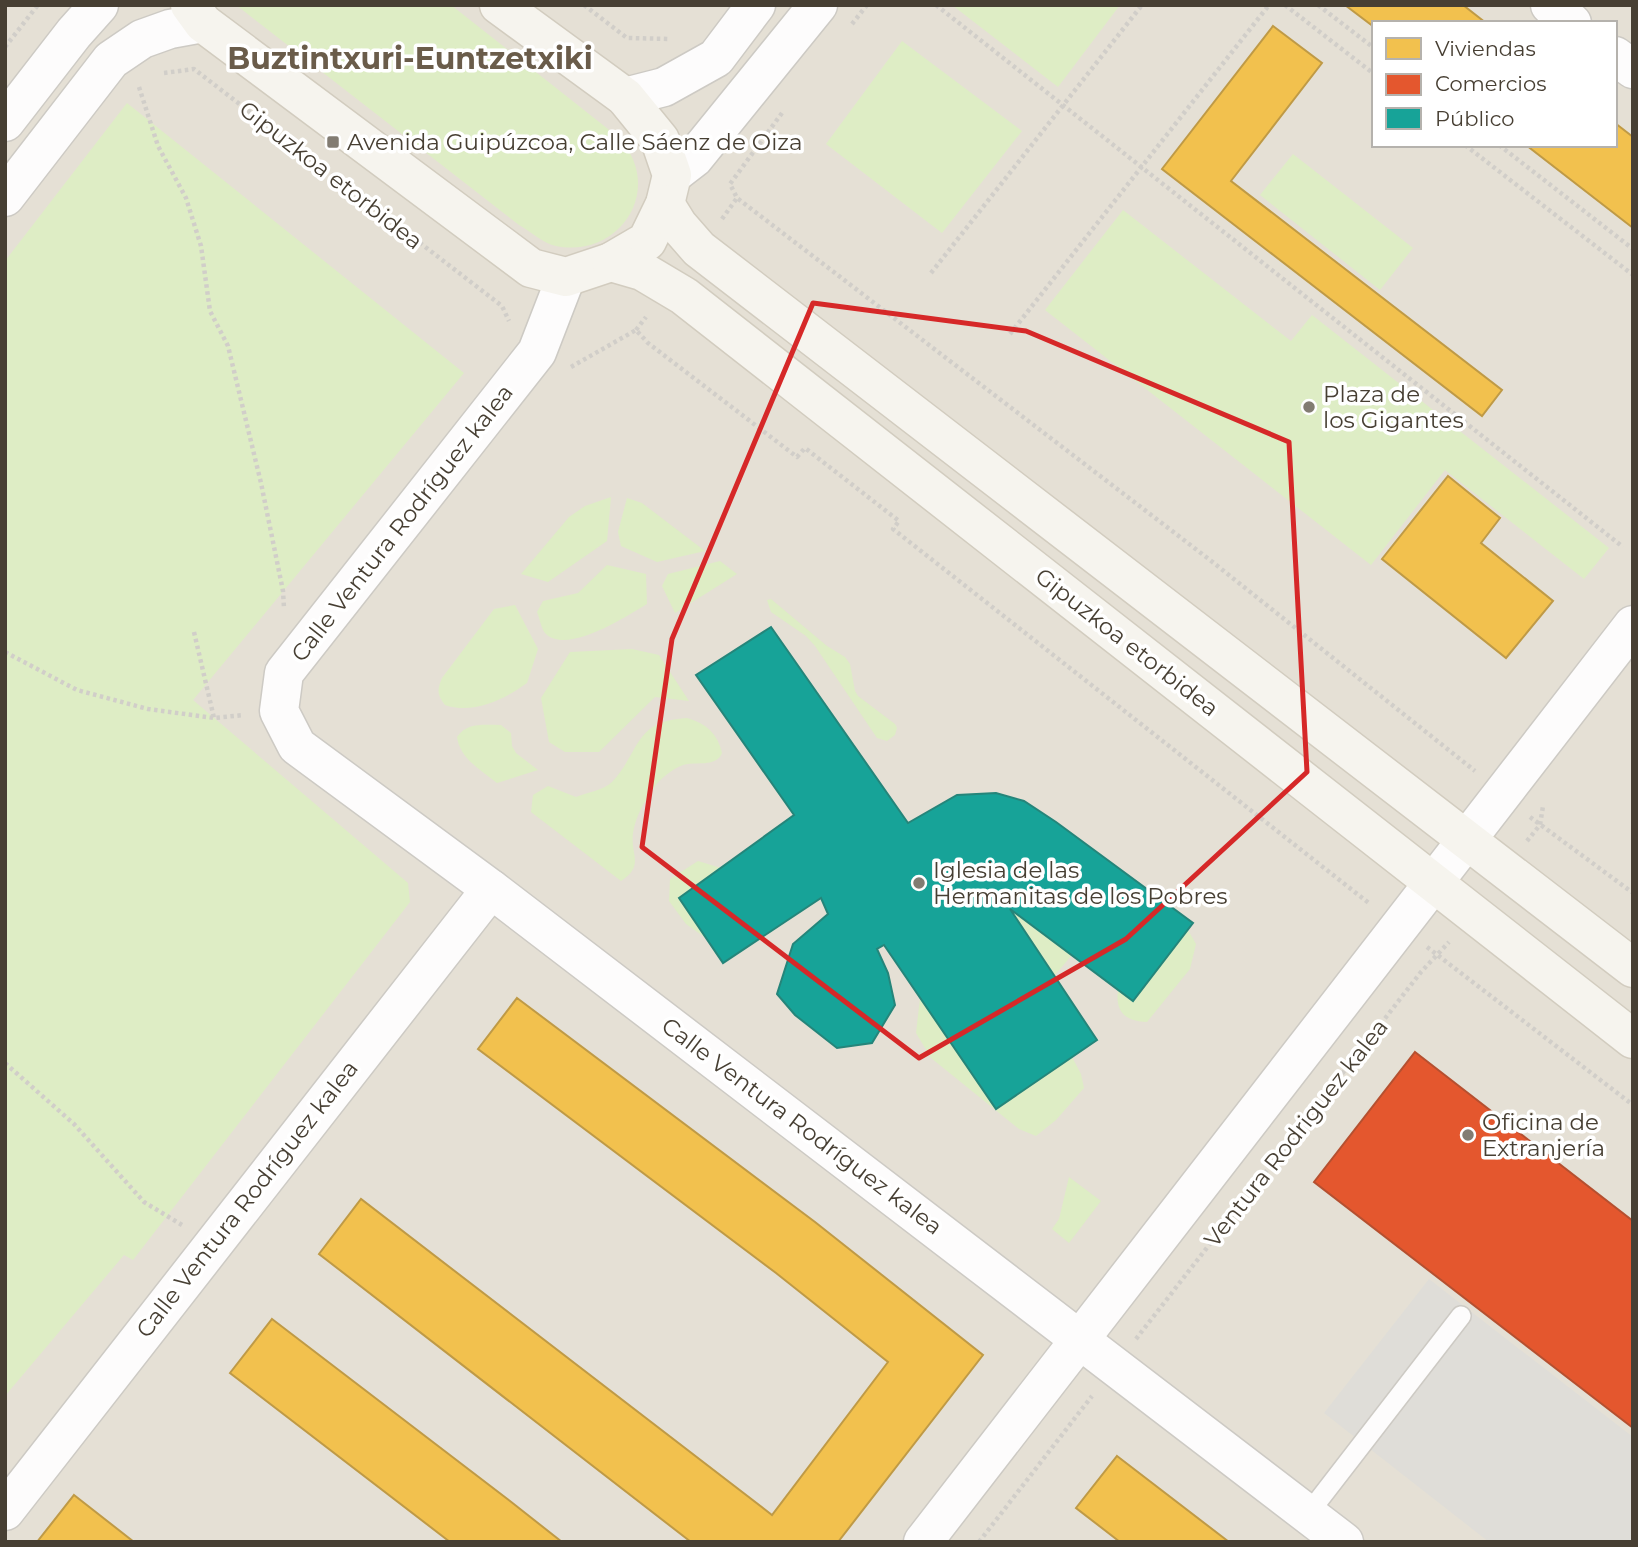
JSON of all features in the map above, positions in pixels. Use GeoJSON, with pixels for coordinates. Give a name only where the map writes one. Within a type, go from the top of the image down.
{"type":"FeatureCollection","features":[{"type":"Feature","properties":{"kind":"main road"},"geometry":{"type":"LineString","coordinates":[[499,5],[625,97],[660,139],[668,190],[678,225],[699,250],[1633,968]]}},
{"type":"Feature","properties":{"kind":"main road"},"geometry":{"type":"LineString","coordinates":[[196,14],[531,268],[566,276],[611,262],[647,241],[668,190]]}},
{"type":"Feature","properties":{"kind":"main road","name":"Gipuzkoa etorbidea"},"geometry":{"type":"LineString","coordinates":[[611,262],[642,271],[684,296],[1633,1039]]}},
{"type":"Feature","properties":{"kind":"street"},"geometry":{"type":"LineString","coordinates":[[5,122],[99,5]]}},
{"type":"Feature","properties":{"kind":"street"},"geometry":{"type":"LineString","coordinates":[[625,97],[663,87],[716,58],[756,5]]}},
{"type":"Feature","properties":{"kind":"street"},"geometry":{"type":"LineString","coordinates":[[668,190],[818,5]]}},
{"type":"Feature","properties":{"kind":"street"},"geometry":{"type":"LineString","coordinates":[[1550,5],[1570,21]]}},
{"type":"Feature","properties":{"kind":"street"},"geometry":{"type":"LineString","coordinates":[[5,197],[111,60],[142,39],[170,29],[196,14]]}},
{"type":"Feature","properties":{"kind":"street"},"geometry":{"type":"LineString","coordinates":[[1617,57],[1633,69]]}},
{"type":"Feature","properties":{"kind":"street","name":"Calle Ventura Rodríguez kalea"},"geometry":{"type":"LineString","coordinates":[[566,276],[537,352],[284,673],[279,711],[297,746],[491,889],[1344,1542]]}},
{"type":"Feature","properties":{"kind":"street"},"geometry":{"type":"LineString","coordinates":[[923,1542],[1633,625]]}},
{"type":"Feature","properties":{"kind":"street","name":"Calle Ventura Rodríguez kalea"},"geometry":{"type":"LineString","coordinates":[[5,1511],[491,889]]}},
{"type":"Feature","properties":{"kind":"lane"},"geometry":{"type":"LineString","coordinates":[[1308,1514],[1461,1316]]}},
{"type":"Feature","properties":{"kind":"path"},"geometry":{"type":"LineString","coordinates":[[5,47],[38,5]]}},
{"type":"Feature","properties":{"kind":"path"},"geometry":{"type":"LineString","coordinates":[[584,5],[626,38],[679,39]]}},
{"type":"Feature","properties":{"kind":"path"},"geometry":{"type":"LineString","coordinates":[[936,5],[1623,547]]}},
{"type":"Feature","properties":{"kind":"path"},"geometry":{"type":"LineString","coordinates":[[931,273],[1142,5]]}},
{"type":"Feature","properties":{"kind":"path"},"geometry":{"type":"LineString","coordinates":[[1010,334],[1269,5]]}},
{"type":"Feature","properties":{"kind":"path"},"geometry":{"type":"LineString","coordinates":[[1285,5],[1372,72]]}},
{"type":"Feature","properties":{"kind":"path"},"geometry":{"type":"LineString","coordinates":[[1318,5],[1372,46]]}},
{"type":"Feature","properties":{"kind":"path","name":"Gipuzkoa etorbidea"},"geometry":{"type":"LineString","coordinates":[[159,74],[194,69],[502,306],[512,327]]}},
{"type":"Feature","properties":{"kind":"path"},"geometry":{"type":"LineString","coordinates":[[136,77],[158,146],[186,198],[201,246],[210,311],[228,346],[261,483],[284,608]]}},
{"type":"Feature","properties":{"kind":"path"},"geometry":{"type":"LineString","coordinates":[[775,108],[782,113],[730,184],[737,198],[1210,560],[1484,778]]}},
{"type":"Feature","properties":{"kind":"path"},"geometry":{"type":"LineString","coordinates":[[1468,147],[1633,275]]}},
{"type":"Feature","properties":{"kind":"path"},"geometry":{"type":"LineString","coordinates":[[1502,147],[1633,249]]}},
{"type":"Feature","properties":{"kind":"path"},"geometry":{"type":"LineString","coordinates":[[718,224],[737,198]]}},
{"type":"Feature","properties":{"kind":"path"},"geometry":{"type":"LineString","coordinates":[[562,372],[636,330],[648,343],[797,457],[805,448],[899,521],[893,529],[1376,908]]}},
{"type":"Feature","properties":{"kind":"path"},"geometry":{"type":"LineString","coordinates":[[194,632],[214,718]]}},
{"type":"Feature","properties":{"kind":"path"},"geometry":{"type":"LineString","coordinates":[[5,652],[77,690],[148,709],[214,718],[279,711]]}},
{"type":"Feature","properties":{"kind":"path"},"geometry":{"type":"LineString","coordinates":[[1526,843],[1540,825],[1542,807],[1550,797]]}},
{"type":"Feature","properties":{"kind":"path"},"geometry":{"type":"LineString","coordinates":[[1524,811],[1633,893]]}},
{"type":"Feature","properties":{"kind":"path","name":"Ventura Rodriguez kalea"},"geometry":{"type":"LineString","coordinates":[[1136,1339],[1421,972],[1453,937]]}},
{"type":"Feature","properties":{"kind":"path"},"geometry":{"type":"LineString","coordinates":[[1420,942],[1633,1105]]}},
{"type":"Feature","properties":{"kind":"path"},"geometry":{"type":"LineString","coordinates":[[5,1063],[74,1125],[145,1202],[212,1244]]}},
{"type":"Feature","properties":{"kind":"path"},"geometry":{"type":"LineString","coordinates":[[979,1542],[1099,1387]]}},
{"type":"Feature","properties":{"kind":"highlighted area"},"geometry":{"type":"Polygon","coordinates":[[[813,303],[1026,331],[1289,442],[1307,772],[1126,939],[919,1058],[642,847],[672,639],[813,303]]]}},
{"type":"Feature","properties":{"kind":"shaded area"},"geometry":{"type":"Polygon","coordinates":[[[5,5],[1633,5],[1633,1542],[5,1542],[5,5]]]}},
{"type":"Feature","properties":{"kind":"shaded area"},"geometry":{"type":"Polygon","coordinates":[[[1429,1279],[1633,1437],[1633,1542],[1489,1542],[1324,1413],[1429,1279]]]}},
{"type":"Feature","properties":{"kind":"green space"},"geometry":{"type":"Polygon","coordinates":[[[236,5],[451,5],[623,143],[636,167],[638,187],[634,205],[626,221],[613,234],[596,243],[577,247],[547,243],[519,225],[236,5]]]}},
{"type":"Feature","properties":{"kind":"green space"},"geometry":{"type":"Polygon","coordinates":[[[952,5],[1120,5],[1058,87],[952,5]]]}},
{"type":"Feature","properties":{"kind":"green space"},"geometry":{"type":"Polygon","coordinates":[[[902,41],[1022,131],[942,233],[826,144],[902,41]]]}},
{"type":"Feature","properties":{"kind":"green space"},"geometry":{"type":"Polygon","coordinates":[[[127,103],[464,373],[193,700],[408,883],[410,902],[133,1260],[124,1255],[5,1396],[5,261],[127,103]]]}},
{"type":"Feature","properties":{"kind":"green space"},"geometry":{"type":"Polygon","coordinates":[[[1293,154],[1413,248],[1380,290],[1260,195],[1293,154]]]}},
{"type":"Feature","properties":{"kind":"green space"},"geometry":{"type":"Polygon","coordinates":[[[1123,210],[1291,341],[1312,315],[1609,548],[1584,579],[1445,470],[1371,565],[1045,310],[1123,210]]]}},
{"type":"Feature","properties":{"kind":"green space"},"geometry":{"type":"Polygon","coordinates":[[[611,497],[607,541],[548,582],[521,574],[569,517],[585,506],[611,497]]]}},
{"type":"Feature","properties":{"kind":"green space"},"geometry":{"type":"Polygon","coordinates":[[[627,498],[642,503],[705,551],[657,562],[621,546],[618,532],[627,498]]]}},
{"type":"Feature","properties":{"kind":"green space"},"geometry":{"type":"Polygon","coordinates":[[[720,561],[737,574],[675,613],[662,586],[668,574],[720,561]]]}},
{"type":"Feature","properties":{"kind":"green space"},"geometry":{"type":"Polygon","coordinates":[[[607,565],[646,574],[647,604],[611,625],[581,637],[555,639],[545,633],[537,612],[543,601],[578,593],[607,565]]]}},
{"type":"Feature","properties":{"kind":"green space"},"geometry":{"type":"Polygon","coordinates":[[[771,599],[827,646],[845,657],[850,664],[858,696],[895,724],[895,735],[887,741],[877,738],[815,646],[806,636],[771,612],[767,600],[771,599]]]}},
{"type":"Feature","properties":{"kind":"green space"},"geometry":{"type":"Polygon","coordinates":[[[515,605],[538,649],[527,683],[499,700],[477,707],[456,708],[445,705],[439,692],[442,678],[494,609],[515,605]]]}},
{"type":"Feature","properties":{"kind":"green space"},"geometry":{"type":"Polygon","coordinates":[[[632,649],[659,655],[689,701],[655,697],[599,752],[565,752],[549,742],[541,698],[570,652],[632,649]]]}},
{"type":"Feature","properties":{"kind":"green space"},"geometry":{"type":"Polygon","coordinates":[[[687,718],[710,730],[718,740],[722,753],[715,761],[679,767],[656,785],[634,827],[635,865],[621,881],[531,812],[533,795],[548,786],[576,797],[609,785],[647,731],[669,720],[687,718]]]}},
{"type":"Feature","properties":{"kind":"green space"},"geometry":{"type":"Polygon","coordinates":[[[476,725],[501,725],[511,733],[512,746],[516,753],[538,770],[497,783],[478,769],[462,752],[457,737],[461,732],[476,725]]]}},
{"type":"Feature","properties":{"kind":"green space"},"geometry":{"type":"Polygon","coordinates":[[[698,861],[721,868],[679,898],[707,939],[686,924],[669,901],[670,879],[698,861]]]}},
{"type":"Feature","properties":{"kind":"green space"},"geometry":{"type":"Polygon","coordinates":[[[1010,909],[1072,955],[1055,975],[1010,909]]]}},
{"type":"Feature","properties":{"kind":"green space"},"geometry":{"type":"Polygon","coordinates":[[[1188,930],[1196,944],[1190,969],[1147,1022],[1128,1018],[1118,1005],[1118,990],[1134,1001],[1188,930]]]}},
{"type":"Feature","properties":{"kind":"green space"},"geometry":{"type":"Polygon","coordinates":[[[920,998],[996,1109],[1072,1057],[1081,1074],[1084,1088],[1056,1120],[1036,1136],[1019,1129],[931,1058],[916,1033],[920,998]]]}},
{"type":"Feature","properties":{"kind":"green space"},"geometry":{"type":"Polygon","coordinates":[[[1069,1177],[1101,1201],[1069,1243],[1052,1229],[1059,1219],[1069,1177]]]}},
{"type":"Feature","properties":{"kind":"building: Viviendas"},"geometry":{"type":"Polygon","coordinates":[[[1345,5],[1463,5],[1483,21],[1372,21],[1372,25],[1345,5]]]}},
{"type":"Feature","properties":{"kind":"building: Viviendas"},"geometry":{"type":"Polygon","coordinates":[[[1273,26],[1322,63],[1231,181],[1502,390],[1482,416],[1162,169],[1273,26]]]}},
{"type":"Feature","properties":{"kind":"building: Viviendas"},"geometry":{"type":"Polygon","coordinates":[[[1617,125],[1633,137],[1633,228],[1529,147],[1617,147],[1617,125]]]}},
{"type":"Feature","properties":{"kind":"building: Viviendas"},"geometry":{"type":"Polygon","coordinates":[[[1448,476],[1500,518],[1481,543],[1553,601],[1506,658],[1382,559],[1448,476]]]}},
{"type":"Feature","properties":{"kind":"building: Viviendas"},"geometry":{"type":"Polygon","coordinates":[[[517,998],[815,1222],[983,1355],[838,1542],[691,1542],[319,1254],[361,1199],[772,1515],[888,1362],[776,1273],[478,1049],[517,998]]]}},
{"type":"Feature","properties":{"kind":"building: Viviendas"},"geometry":{"type":"Polygon","coordinates":[[[272,1319],[562,1542],[450,1542],[230,1373],[272,1319]]]}},
{"type":"Feature","properties":{"kind":"building: Viviendas"},"geometry":{"type":"Polygon","coordinates":[[[1117,1456],[1229,1542],[1120,1542],[1076,1508],[1117,1456]]]}},
{"type":"Feature","properties":{"kind":"building: Viviendas"},"geometry":{"type":"Polygon","coordinates":[[[74,1495],[134,1542],[37,1542],[74,1495]]]}},
{"type":"Feature","properties":{"kind":"building: Comercios"},"geometry":{"type":"Polygon","coordinates":[[[1415,1052],[1633,1221],[1633,1428],[1314,1182],[1415,1052]]]}},
{"type":"Feature","properties":{"kind":"building: Público","name":"Iglesia de las Hermanitas de los Pobres"},"geometry":{"type":"Polygon","coordinates":[[[771,627],[908,823],[957,795],[996,793],[1024,801],[1193,923],[1133,1001],[1010,909],[1097,1040],[996,1109],[884,945],[877,949],[888,973],[895,1005],[872,1043],[837,1048],[795,1015],[777,994],[793,944],[828,914],[821,898],[723,963],[679,898],[794,815],[696,675],[771,627]]]}},
{"type":"Feature","properties":{"kind":"place","name":"Avenida Guipúzcoa, Calle Sáenz de Oiza"},"geometry":{"type":"Point","coordinates":[333,142]}},
{"type":"Feature","properties":{"kind":"place","name":"Plaza de los Gigantes"},"geometry":{"type":"Point","coordinates":[1309,407]}},
{"type":"Feature","properties":{"kind":"place","name":"Iglesia de las Hermanitas de los Pobres"},"geometry":{"type":"Point","coordinates":[919,883]}},
{"type":"Feature","properties":{"kind":"place","name":"Oficina de Extranjería"},"geometry":{"type":"Point","coordinates":[1468,1135]}},
{"type":"Feature","properties":{"kind":"district","name":"Buztintxuri-Euntzetxiki"},"geometry":{"type":"Point","coordinates":[410,58]}}]}
